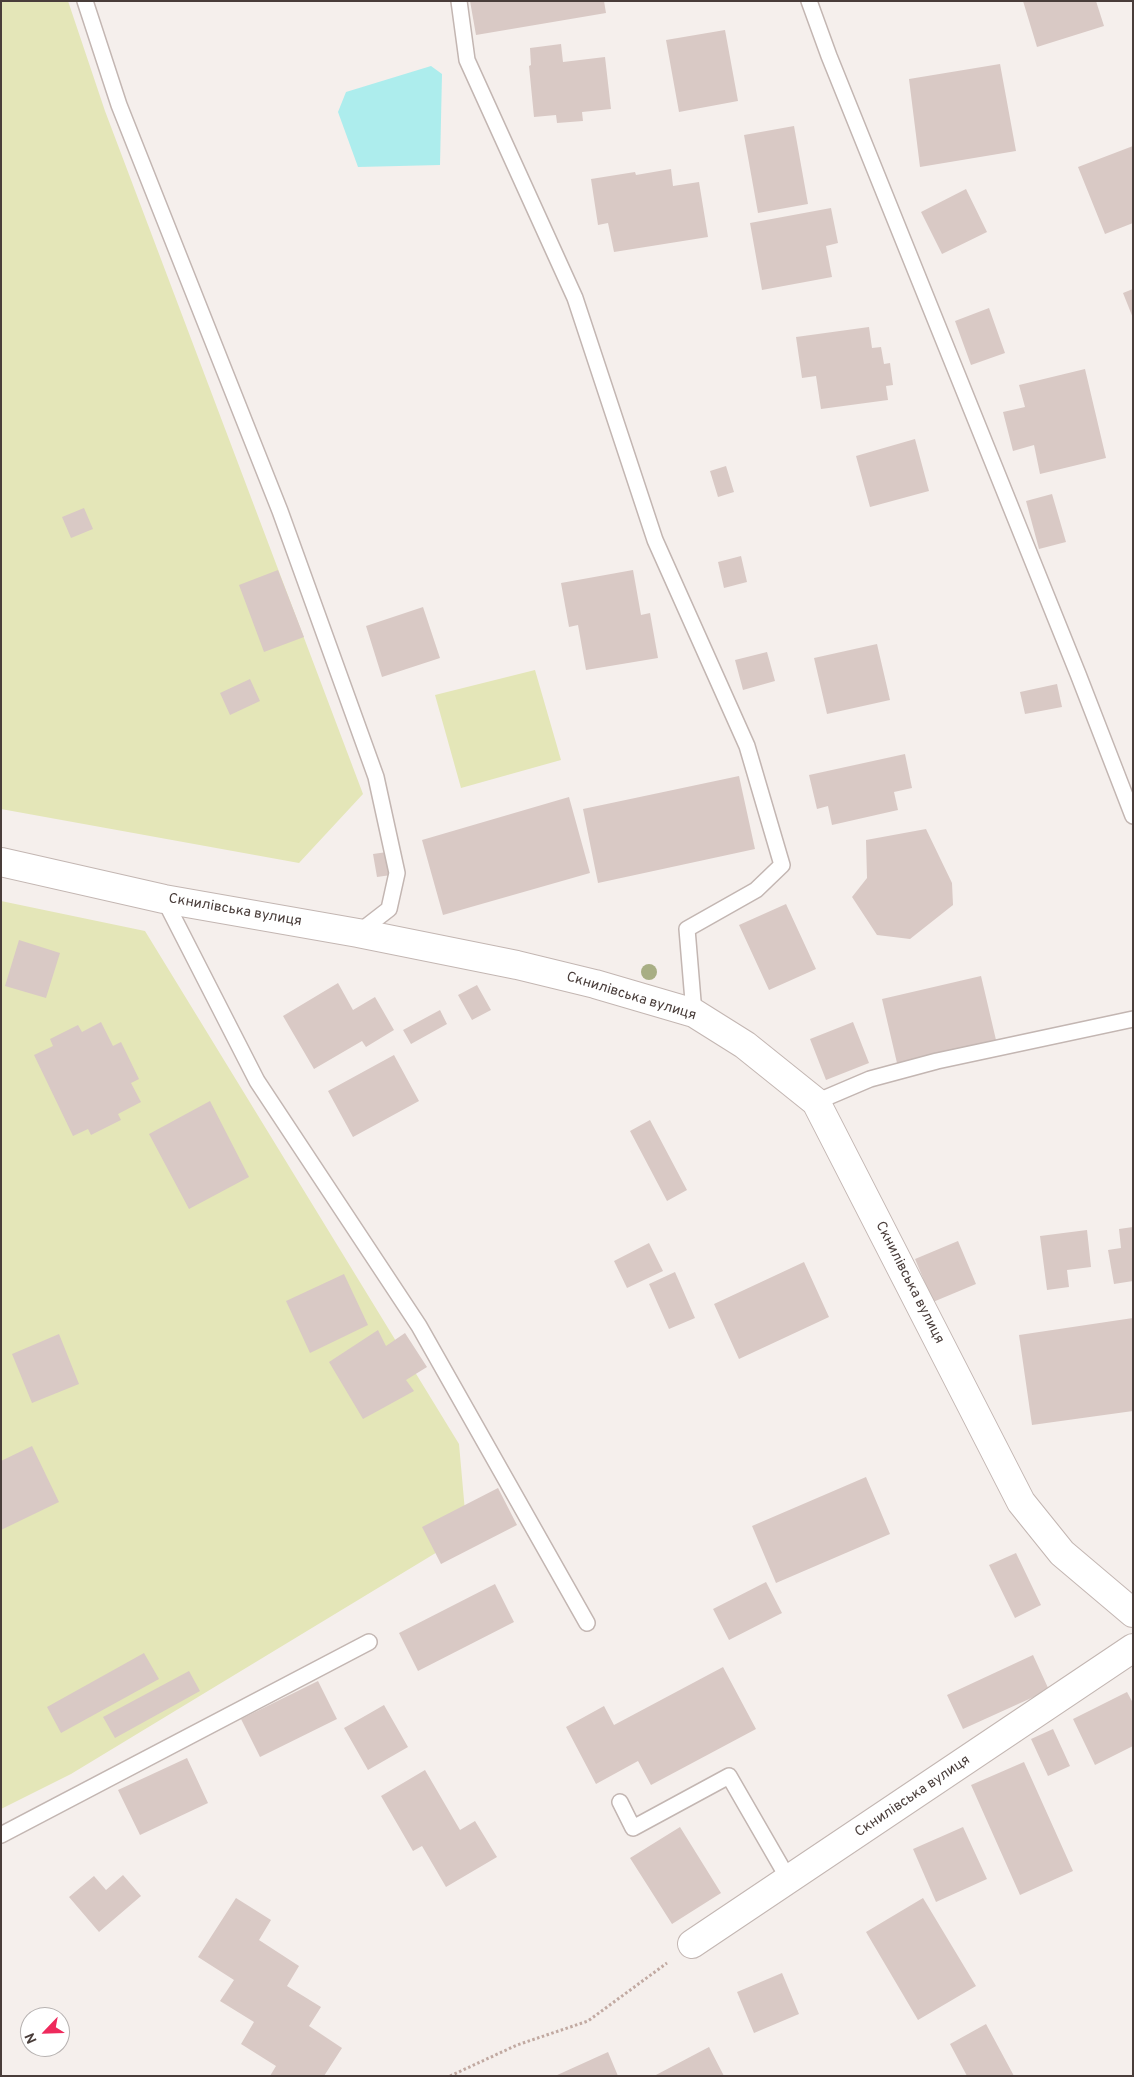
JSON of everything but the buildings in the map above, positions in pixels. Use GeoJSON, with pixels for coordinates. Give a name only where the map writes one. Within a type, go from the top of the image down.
{"type":"FeatureCollection","features":[{"type":"Feature","properties":{"kind":"street","name":"Скнилівська вулиця"},"geometry":{"type":"LineString","coordinates":[[1,862],[164,899],[358,933],[543,971],[694,1013],[745,1045],[816,1102],[1022,1502],[1062,1553],[1133,1613]]}},
{"type":"Feature","properties":{"kind":"street","name":"Скнилівська вулиця"},"geometry":{"type":"LineString","coordinates":[[692,1944],[1133,1648]]}},
{"type":"Feature","properties":{"kind":"lane"},"geometry":{"type":"LineString","coordinates":[[85,1],[119,104],[280,511],[376,777],[397,873],[389,909],[358,933]]}},
{"type":"Feature","properties":{"kind":"lane"},"geometry":{"type":"LineString","coordinates":[[459,1],[467,60],[575,298],[655,540],[747,746],[782,865],[756,890],[687,929],[694,1013]]}},
{"type":"Feature","properties":{"kind":"lane"},"geometry":{"type":"LineString","coordinates":[[809,1],[836,74],[1078,674],[1133,816]]}},
{"type":"Feature","properties":{"kind":"lane"},"geometry":{"type":"LineString","coordinates":[[164,899],[257,1081],[419,1326],[587,1623]]}},
{"type":"Feature","properties":{"kind":"lane"},"geometry":{"type":"LineString","coordinates":[[816,1102],[880,1076],[937,1061],[1133,1019]]}},
{"type":"Feature","properties":{"kind":"lane"},"geometry":{"type":"LineString","coordinates":[[1,1835],[369,1642]]}},
{"type":"Feature","properties":{"kind":"lane"},"geometry":{"type":"LineString","coordinates":[[620,1802],[633,1828],[729,1776],[789,1880]]}},
{"type":"Feature","properties":{"kind":"path"},"geometry":{"type":"LineString","coordinates":[[450,2076],[517,2045],[588,2021],[692,1944]]}},
{"type":"Feature","properties":{"kind":"green space"},"geometry":{"type":"Polygon","coordinates":[[[1,1],[68,1],[105,111],[363,794],[299,863],[1,809],[1,1]]]}},
{"type":"Feature","properties":{"kind":"green space"},"geometry":{"type":"Polygon","coordinates":[[[535,670],[561,760],[461,788],[435,695],[535,670]]]}},
{"type":"Feature","properties":{"kind":"green space"},"geometry":{"type":"Polygon","coordinates":[[[1,901],[145,931],[459,1444],[467,1534],[71,1774],[1,1809],[1,901]]]}},
{"type":"Feature","properties":{"kind":"water"},"geometry":{"type":"Polygon","coordinates":[[[431,66],[442,74],[440,165],[358,167],[338,112],[346,92],[431,66]]]}}]}
